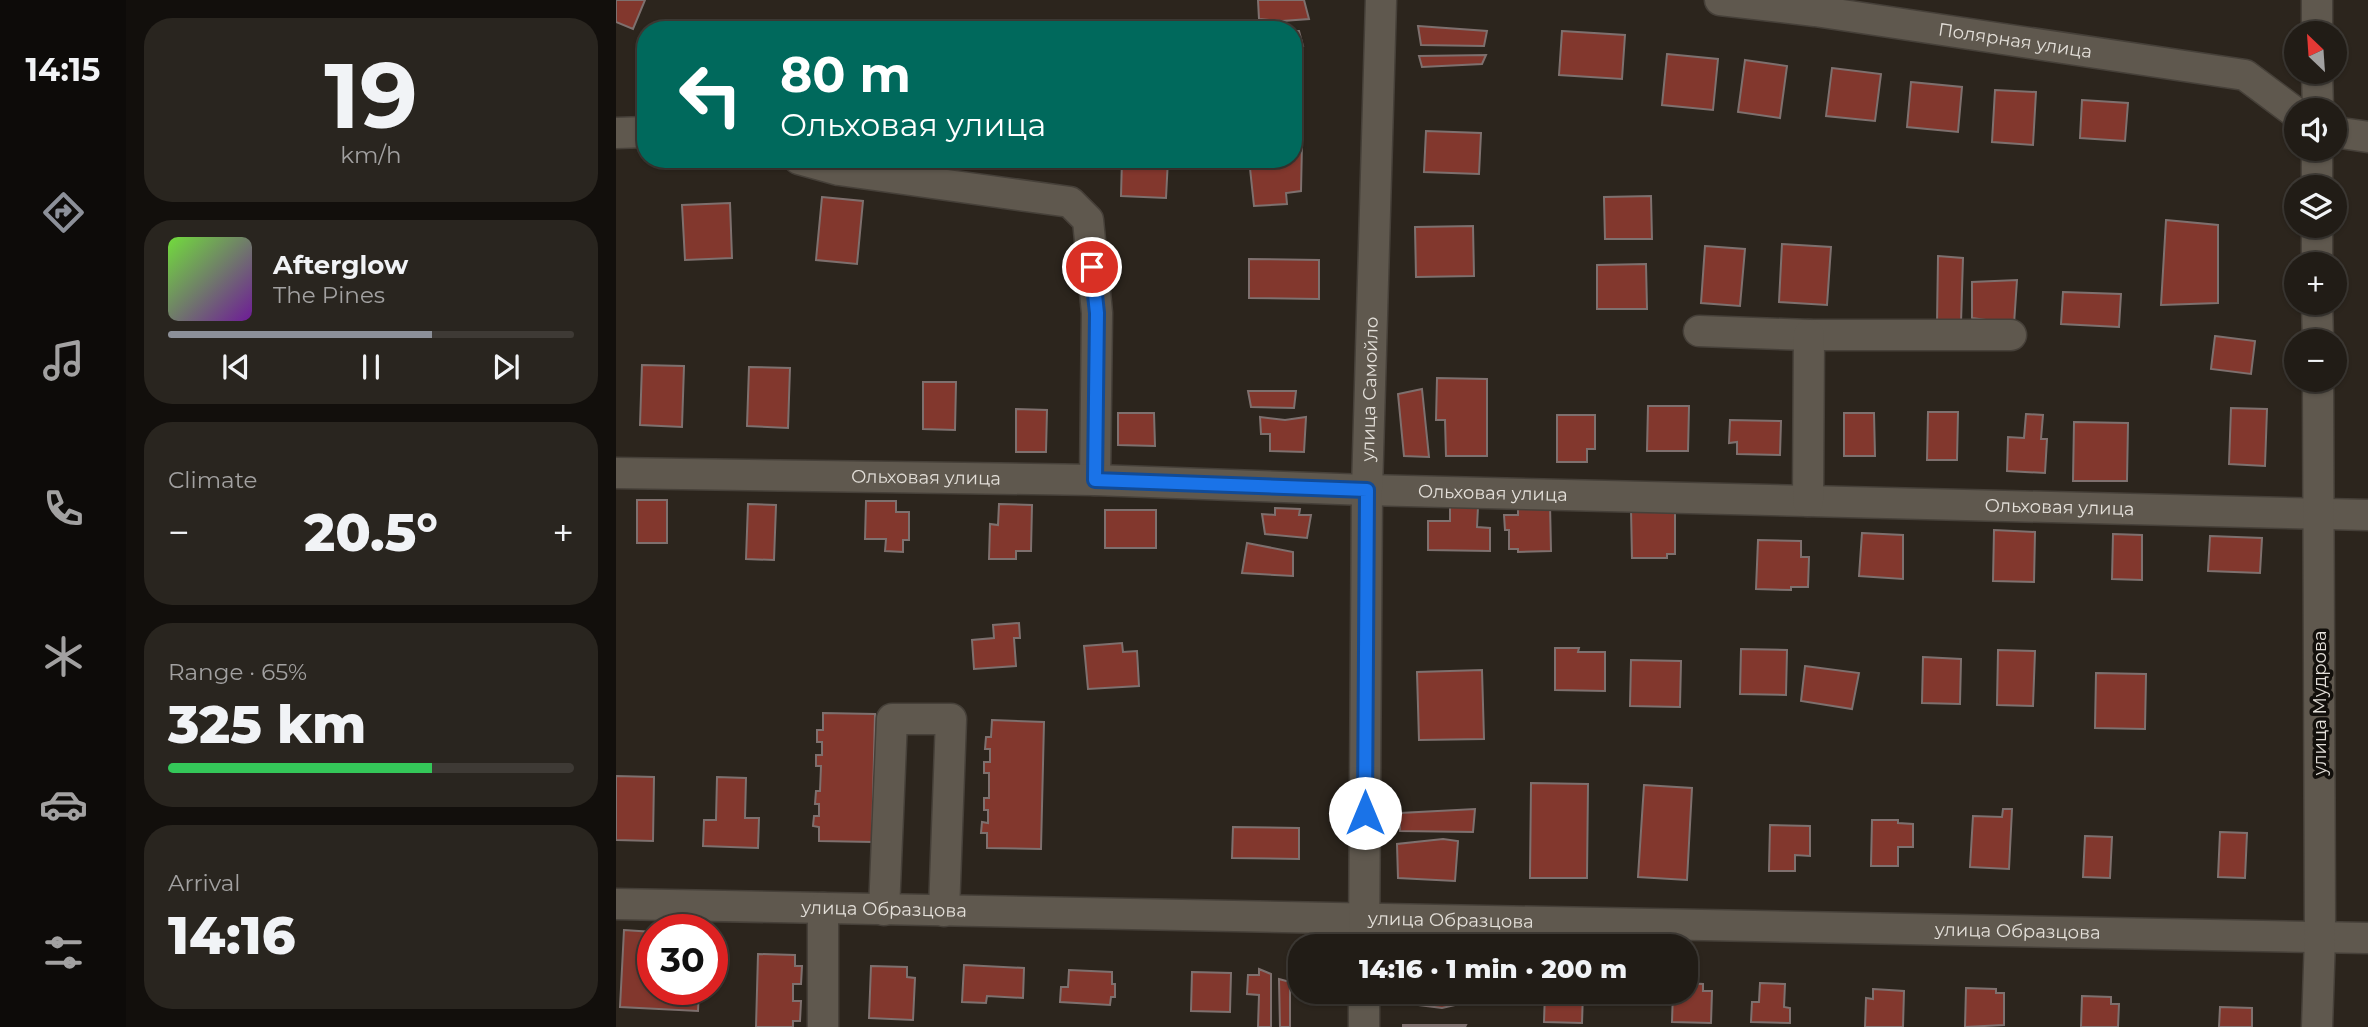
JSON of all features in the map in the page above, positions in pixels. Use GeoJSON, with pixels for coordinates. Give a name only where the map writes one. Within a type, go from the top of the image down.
{"type":"FeatureCollection","features":[{"type":"Feature","properties":{"kind":"street","name":"улица Самойло"},"geometry":{"type":"LineString","coordinates":[[1364,933],[1367,490],[1381,0]]}},
{"type":"Feature","properties":{"kind":"street","name":"Полярная улица"},"geometry":{"type":"LineString","coordinates":[[1720,0],[1829,13],[2245,75],[2284,104]]}},
{"type":"Feature","properties":{"kind":"street"},"geometry":{"type":"LineString","coordinates":[[2317,0],[2317,21]]}},
{"type":"Feature","properties":{"kind":"street"},"geometry":{"type":"LineString","coordinates":[[616,133],[637,132]]}},
{"type":"Feature","properties":{"kind":"street"},"geometry":{"type":"LineString","coordinates":[[2347,134],[2368,137]]}},
{"type":"Feature","properties":{"kind":"street"},"geometry":{"type":"LineString","coordinates":[[832,168],[1070,202],[1088,220],[1097,313],[1095,480]]}},
{"type":"Feature","properties":{"kind":"street"},"geometry":{"type":"LineString","coordinates":[[1699,331],[1809,335],[2011,335]]}},
{"type":"Feature","properties":{"kind":"street"},"geometry":{"type":"LineString","coordinates":[[1808,501],[1809,335]]}},
{"type":"Feature","properties":{"kind":"street","name":"улица Мудрова"},"geometry":{"type":"LineString","coordinates":[[2317,1027],[2320,937],[2318,392]]}},
{"type":"Feature","properties":{"kind":"street","name":"Ольховая улица"},"geometry":{"type":"LineString","coordinates":[[616,473],[1095,480],[1367,490],[2368,515]]}},
{"type":"Feature","properties":{"kind":"street"},"geometry":{"type":"LineString","coordinates":[[884,909],[891,719],[951,719],[944,911]]}},
{"type":"Feature","properties":{"kind":"street","name":"улица Образцова"},"geometry":{"type":"LineString","coordinates":[[616,904],[944,911],[1364,933],[2368,938]]}},
{"type":"Feature","properties":{"kind":"street"},"geometry":{"type":"LineString","coordinates":[[823,908],[823,1027]]}},
{"type":"Feature","properties":{"kind":"street"},"geometry":{"type":"LineString","coordinates":[[1364,1004],[1364,1027]]}},
{"type":"Feature","properties":{"kind":"building"},"geometry":{"type":"Polygon","coordinates":[[[616,0],[645,0],[633,29],[616,22],[616,0]]]}},
{"type":"Feature","properties":{"kind":"building"},"geometry":{"type":"Polygon","coordinates":[[[1258,0],[1304,0],[1309,19],[1259,19],[1258,0]]]}},
{"type":"Feature","properties":{"kind":"building"},"geometry":{"type":"Polygon","coordinates":[[[1418,26],[1487,31],[1484,46],[1421,45],[1418,26]]]}},
{"type":"Feature","properties":{"kind":"building"},"geometry":{"type":"Polygon","coordinates":[[[1562,31],[1625,35],[1622,79],[1559,75],[1562,31]]]}},
{"type":"Feature","properties":{"kind":"building"},"geometry":{"type":"Polygon","coordinates":[[[1667,54],[1718,59],[1713,110],[1662,105],[1667,54]]]}},
{"type":"Feature","properties":{"kind":"building"},"geometry":{"type":"Polygon","coordinates":[[[1486,55],[1482,64],[1422,67],[1419,56],[1486,55]]]}},
{"type":"Feature","properties":{"kind":"building"},"geometry":{"type":"Polygon","coordinates":[[[1745,60],[1787,66],[1780,118],[1738,112],[1745,60]]]}},
{"type":"Feature","properties":{"kind":"building"},"geometry":{"type":"Polygon","coordinates":[[[1832,68],[1881,74],[1875,121],[1826,116],[1832,68]]]}},
{"type":"Feature","properties":{"kind":"building"},"geometry":{"type":"Polygon","coordinates":[[[1911,82],[1962,87],[1958,132],[1907,127],[1911,82]]]}},
{"type":"Feature","properties":{"kind":"building"},"geometry":{"type":"Polygon","coordinates":[[[1995,90],[2036,92],[2033,145],[1992,142],[1995,90]]]}},
{"type":"Feature","properties":{"kind":"building"},"geometry":{"type":"Polygon","coordinates":[[[2082,100],[2128,103],[2125,141],[2080,138],[2082,100]]]}},
{"type":"Feature","properties":{"kind":"building"},"geometry":{"type":"Polygon","coordinates":[[[1426,131],[1481,133],[1479,174],[1424,172],[1426,131]]]}},
{"type":"Feature","properties":{"kind":"building"},"geometry":{"type":"Polygon","coordinates":[[[1122,168],[1168,168],[1166,198],[1121,196],[1122,168]]]}},
{"type":"Feature","properties":{"kind":"building"},"geometry":{"type":"Polygon","coordinates":[[[1250,168],[1301,168],[1301,191],[1286,193],[1287,204],[1254,206],[1250,168]]]}},
{"type":"Feature","properties":{"kind":"building"},"geometry":{"type":"Polygon","coordinates":[[[1651,196],[1652,239],[1605,239],[1604,197],[1651,196]]]}},
{"type":"Feature","properties":{"kind":"building"},"geometry":{"type":"Polygon","coordinates":[[[822,197],[863,201],[857,264],[816,260],[822,197]]]}},
{"type":"Feature","properties":{"kind":"building"},"geometry":{"type":"Polygon","coordinates":[[[730,203],[732,258],[685,260],[682,205],[730,203]]]}},
{"type":"Feature","properties":{"kind":"building"},"geometry":{"type":"Polygon","coordinates":[[[2166,220],[2218,225],[2218,303],[2161,305],[2166,220]]]}},
{"type":"Feature","properties":{"kind":"building"},"geometry":{"type":"Polygon","coordinates":[[[1473,226],[1474,276],[1416,277],[1415,227],[1473,226]]]}},
{"type":"Feature","properties":{"kind":"building"},"geometry":{"type":"Polygon","coordinates":[[[1782,244],[1831,247],[1827,305],[1779,302],[1782,244]]]}},
{"type":"Feature","properties":{"kind":"building"},"geometry":{"type":"Polygon","coordinates":[[[1705,246],[1745,249],[1740,306],[1701,303],[1705,246]]]}},
{"type":"Feature","properties":{"kind":"building"},"geometry":{"type":"Polygon","coordinates":[[[1938,256],[1963,258],[1961,323],[1937,324],[1938,256]]]}},
{"type":"Feature","properties":{"kind":"building"},"geometry":{"type":"Polygon","coordinates":[[[1249,259],[1319,260],[1319,299],[1249,298],[1249,259]]]}},
{"type":"Feature","properties":{"kind":"building"},"geometry":{"type":"Polygon","coordinates":[[[1646,264],[1647,309],[1597,309],[1597,265],[1646,264]]]}},
{"type":"Feature","properties":{"kind":"building"},"geometry":{"type":"Polygon","coordinates":[[[2017,280],[2014,324],[1972,318],[1972,282],[2017,280]]]}},
{"type":"Feature","properties":{"kind":"building"},"geometry":{"type":"Polygon","coordinates":[[[2063,292],[2121,294],[2119,327],[2061,324],[2063,292]]]}},
{"type":"Feature","properties":{"kind":"building"},"geometry":{"type":"Polygon","coordinates":[[[2215,336],[2255,341],[2251,374],[2211,369],[2215,336]]]}},
{"type":"Feature","properties":{"kind":"building"},"geometry":{"type":"Polygon","coordinates":[[[642,365],[684,366],[682,427],[640,425],[642,365]]]}},
{"type":"Feature","properties":{"kind":"building"},"geometry":{"type":"Polygon","coordinates":[[[749,367],[790,368],[788,428],[747,426],[749,367]]]}},
{"type":"Feature","properties":{"kind":"building"},"geometry":{"type":"Polygon","coordinates":[[[1437,378],[1487,379],[1487,456],[1446,456],[1445,420],[1436,420],[1437,378]]]}},
{"type":"Feature","properties":{"kind":"building"},"geometry":{"type":"Polygon","coordinates":[[[923,382],[956,382],[955,430],[923,429],[923,382]]]}},
{"type":"Feature","properties":{"kind":"building"},"geometry":{"type":"Polygon","coordinates":[[[1422,389],[1429,457],[1404,456],[1398,394],[1422,389]]]}},
{"type":"Feature","properties":{"kind":"building"},"geometry":{"type":"Polygon","coordinates":[[[1248,391],[1296,391],[1294,408],[1251,407],[1248,391]]]}},
{"type":"Feature","properties":{"kind":"building"},"geometry":{"type":"Polygon","coordinates":[[[1648,406],[1689,406],[1688,451],[1647,451],[1648,406]]]}},
{"type":"Feature","properties":{"kind":"building"},"geometry":{"type":"Polygon","coordinates":[[[2231,408],[2267,409],[2265,466],[2229,464],[2231,408]]]}},
{"type":"Feature","properties":{"kind":"building"},"geometry":{"type":"Polygon","coordinates":[[[1016,409],[1047,410],[1046,452],[1016,452],[1016,409]]]}},
{"type":"Feature","properties":{"kind":"building"},"geometry":{"type":"Polygon","coordinates":[[[1928,412],[1958,412],[1957,460],[1927,460],[1928,412]]]}},
{"type":"Feature","properties":{"kind":"building"},"geometry":{"type":"Polygon","coordinates":[[[1118,413],[1154,413],[1155,446],[1118,445],[1118,413]]]}},
{"type":"Feature","properties":{"kind":"building"},"geometry":{"type":"Polygon","coordinates":[[[1844,413],[1874,413],[1875,456],[1844,456],[1844,413]]]}},
{"type":"Feature","properties":{"kind":"building"},"geometry":{"type":"Polygon","coordinates":[[[2026,414],[2043,415],[2041,439],[2047,439],[2045,473],[2007,471],[2008,437],[2024,438],[2026,414]]]}},
{"type":"Feature","properties":{"kind":"building"},"geometry":{"type":"Polygon","coordinates":[[[1557,415],[1595,415],[1595,449],[1587,449],[1587,462],[1557,462],[1557,415]]]}},
{"type":"Feature","properties":{"kind":"building"},"geometry":{"type":"Polygon","coordinates":[[[1260,417],[1285,420],[1306,417],[1304,452],[1270,451],[1270,434],[1261,434],[1260,417]]]}},
{"type":"Feature","properties":{"kind":"building"},"geometry":{"type":"Polygon","coordinates":[[[1730,420],[1781,421],[1780,455],[1737,454],[1737,442],[1729,443],[1730,420]]]}},
{"type":"Feature","properties":{"kind":"building"},"geometry":{"type":"Polygon","coordinates":[[[2074,422],[2128,423],[2127,481],[2073,481],[2074,422]]]}},
{"type":"Feature","properties":{"kind":"building"},"geometry":{"type":"Polygon","coordinates":[[[637,500],[667,500],[667,543],[637,543],[637,500]]]}},
{"type":"Feature","properties":{"kind":"building"},"geometry":{"type":"Polygon","coordinates":[[[866,501],[896,501],[896,512],[909,512],[909,540],[903,540],[903,552],[885,551],[886,539],[865,539],[866,501]]]}},
{"type":"Feature","properties":{"kind":"building"},"geometry":{"type":"Polygon","coordinates":[[[748,504],[776,505],[774,560],[746,559],[748,504]]]}},
{"type":"Feature","properties":{"kind":"building"},"geometry":{"type":"Polygon","coordinates":[[[999,504],[1032,505],[1031,551],[1016,551],[1016,559],[989,559],[990,524],[998,525],[999,504]]]}},
{"type":"Feature","properties":{"kind":"building"},"geometry":{"type":"Polygon","coordinates":[[[1518,504],[1550,504],[1551,551],[1518,552],[1518,549],[1509,549],[1509,530],[1505,530],[1504,515],[1518,515],[1518,504]]]}},
{"type":"Feature","properties":{"kind":"building"},"geometry":{"type":"Polygon","coordinates":[[[1450,506],[1478,507],[1477,527],[1490,528],[1490,551],[1428,550],[1428,521],[1450,521],[1450,506]]]}},
{"type":"Feature","properties":{"kind":"building"},"geometry":{"type":"Polygon","coordinates":[[[1275,508],[1300,509],[1299,515],[1311,515],[1307,538],[1265,534],[1262,514],[1275,515],[1275,508]]]}},
{"type":"Feature","properties":{"kind":"building"},"geometry":{"type":"Polygon","coordinates":[[[1631,509],[1675,512],[1675,554],[1667,554],[1667,558],[1632,558],[1631,509]]]}},
{"type":"Feature","properties":{"kind":"building"},"geometry":{"type":"Polygon","coordinates":[[[1105,510],[1156,510],[1156,548],[1105,548],[1105,510]]]}},
{"type":"Feature","properties":{"kind":"building"},"geometry":{"type":"Polygon","coordinates":[[[1994,530],[2035,532],[2034,582],[1993,581],[1994,530]]]}},
{"type":"Feature","properties":{"kind":"building"},"geometry":{"type":"Polygon","coordinates":[[[1862,533],[1903,535],[1903,579],[1859,576],[1862,533]]]}},
{"type":"Feature","properties":{"kind":"building"},"geometry":{"type":"Polygon","coordinates":[[[2113,534],[2142,535],[2142,580],[2112,579],[2113,534]]]}},
{"type":"Feature","properties":{"kind":"building"},"geometry":{"type":"Polygon","coordinates":[[[2210,536],[2262,538],[2260,573],[2208,571],[2210,536]]]}},
{"type":"Feature","properties":{"kind":"building"},"geometry":{"type":"Polygon","coordinates":[[[1758,540],[1801,541],[1801,557],[1809,557],[1808,587],[1791,587],[1791,590],[1756,589],[1758,540]]]}},
{"type":"Feature","properties":{"kind":"building"},"geometry":{"type":"Polygon","coordinates":[[[1247,543],[1293,552],[1293,576],[1242,573],[1247,543]]]}},
{"type":"Feature","properties":{"kind":"building"},"geometry":{"type":"Polygon","coordinates":[[[1019,623],[1020,638],[1014,638],[1016,666],[974,669],[972,640],[994,638],[993,625],[1019,623]]]}},
{"type":"Feature","properties":{"kind":"building"},"geometry":{"type":"Polygon","coordinates":[[[1122,643],[1123,652],[1137,651],[1139,686],[1088,689],[1084,646],[1122,643]]]}},
{"type":"Feature","properties":{"kind":"building"},"geometry":{"type":"Polygon","coordinates":[[[1555,648],[1579,648],[1578,652],[1605,652],[1605,691],[1555,690],[1555,648]]]}},
{"type":"Feature","properties":{"kind":"building"},"geometry":{"type":"Polygon","coordinates":[[[1741,649],[1787,650],[1786,695],[1740,694],[1741,649]]]}},
{"type":"Feature","properties":{"kind":"building"},"geometry":{"type":"Polygon","coordinates":[[[1998,650],[2035,651],[2033,706],[1997,705],[1998,650]]]}},
{"type":"Feature","properties":{"kind":"building"},"geometry":{"type":"Polygon","coordinates":[[[1923,657],[1961,659],[1960,704],[1922,703],[1923,657]]]}},
{"type":"Feature","properties":{"kind":"building"},"geometry":{"type":"Polygon","coordinates":[[[1631,660],[1681,661],[1680,707],[1630,706],[1631,660]]]}},
{"type":"Feature","properties":{"kind":"building"},"geometry":{"type":"Polygon","coordinates":[[[1805,666],[1859,673],[1852,709],[1801,701],[1805,666]]]}},
{"type":"Feature","properties":{"kind":"building"},"geometry":{"type":"Polygon","coordinates":[[[1482,670],[1484,739],[1419,740],[1417,672],[1482,670]]]}},
{"type":"Feature","properties":{"kind":"building"},"geometry":{"type":"Polygon","coordinates":[[[2096,673],[2146,674],[2145,729],[2095,728],[2096,673]]]}},
{"type":"Feature","properties":{"kind":"building"},"geometry":{"type":"Polygon","coordinates":[[[823,713],[875,714],[872,842],[819,841],[819,827],[813,826],[814,816],[819,816],[819,804],[815,804],[816,791],[820,791],[821,766],[816,766],[816,755],[822,755],[822,742],[817,742],[817,730],[823,730],[823,713]]]}},
{"type":"Feature","properties":{"kind":"building"},"geometry":{"type":"Polygon","coordinates":[[[992,720],[1044,722],[1041,849],[987,848],[987,833],[981,833],[982,822],[988,823],[984,798],[989,798],[989,773],[984,773],[984,762],[990,762],[990,749],[985,749],[986,737],[991,737],[992,720]]]}},
{"type":"Feature","properties":{"kind":"building"},"geometry":{"type":"Polygon","coordinates":[[[616,776],[654,777],[653,841],[616,840],[616,776]]]}},
{"type":"Feature","properties":{"kind":"building"},"geometry":{"type":"Polygon","coordinates":[[[717,777],[746,778],[745,818],[759,818],[758,848],[703,846],[704,820],[716,820],[717,777]]]}},
{"type":"Feature","properties":{"kind":"building"},"geometry":{"type":"Polygon","coordinates":[[[1531,783],[1588,784],[1587,878],[1530,878],[1531,783]]]}},
{"type":"Feature","properties":{"kind":"building"},"geometry":{"type":"Polygon","coordinates":[[[1644,785],[1692,788],[1687,880],[1638,877],[1644,785]]]}},
{"type":"Feature","properties":{"kind":"building"},"geometry":{"type":"Polygon","coordinates":[[[1475,809],[1473,832],[1400,831],[1400,813],[1475,809]]]}},
{"type":"Feature","properties":{"kind":"building"},"geometry":{"type":"Polygon","coordinates":[[[2003,809],[2012,809],[2009,869],[1970,867],[1973,816],[2002,817],[2003,809]]]}},
{"type":"Feature","properties":{"kind":"building"},"geometry":{"type":"Polygon","coordinates":[[[1872,820],[1898,820],[1898,823],[1913,824],[1913,847],[1898,847],[1898,866],[1871,866],[1872,820]]]}},
{"type":"Feature","properties":{"kind":"building"},"geometry":{"type":"Polygon","coordinates":[[[1770,825],[1810,826],[1810,856],[1795,855],[1795,871],[1769,871],[1770,825]]]}},
{"type":"Feature","properties":{"kind":"building"},"geometry":{"type":"Polygon","coordinates":[[[1233,827],[1299,828],[1299,859],[1232,858],[1233,827]]]}},
{"type":"Feature","properties":{"kind":"building"},"geometry":{"type":"Polygon","coordinates":[[[2220,832],[2247,833],[2245,878],[2218,877],[2220,832]]]}},
{"type":"Feature","properties":{"kind":"building"},"geometry":{"type":"Polygon","coordinates":[[[2085,836],[2112,837],[2110,878],[2083,877],[2085,836]]]}},
{"type":"Feature","properties":{"kind":"building"},"geometry":{"type":"Polygon","coordinates":[[[1443,839],[1458,841],[1455,881],[1398,878],[1397,844],[1443,839]]]}},
{"type":"Feature","properties":{"kind":"building"},"geometry":{"type":"Polygon","coordinates":[[[624,930],[637,931],[637,1005],[698,1005],[698,1011],[620,1007],[624,930]]]}},
{"type":"Feature","properties":{"kind":"building"},"geometry":{"type":"Polygon","coordinates":[[[758,954],[795,955],[795,966],[802,966],[801,984],[793,984],[793,1001],[801,1001],[800,1021],[793,1021],[793,1027],[756,1027],[758,954]]]}},
{"type":"Feature","properties":{"kind":"building"},"geometry":{"type":"Polygon","coordinates":[[[964,965],[1024,968],[1023,998],[987,996],[986,1003],[962,1002],[964,965]]]}},
{"type":"Feature","properties":{"kind":"building"},"geometry":{"type":"Polygon","coordinates":[[[871,966],[907,967],[907,977],[915,978],[913,1020],[869,1018],[871,966]]]}},
{"type":"Feature","properties":{"kind":"building"},"geometry":{"type":"Polygon","coordinates":[[[1259,969],[1271,974],[1271,1027],[1258,1027],[1259,995],[1247,994],[1248,975],[1259,975],[1259,969]]]}},
{"type":"Feature","properties":{"kind":"building"},"geometry":{"type":"Polygon","coordinates":[[[1069,970],[1112,972],[1115,997],[1111,997],[1110,1005],[1060,1002],[1061,987],[1068,987],[1069,970]]]}},
{"type":"Feature","properties":{"kind":"building"},"geometry":{"type":"Polygon","coordinates":[[[1192,972],[1231,973],[1230,1012],[1191,1011],[1192,972]]]}},
{"type":"Feature","properties":{"kind":"building"},"geometry":{"type":"Polygon","coordinates":[[[1279,979],[1288,981],[1290,1004],[1290,1027],[1280,1027],[1279,979]]]}},
{"type":"Feature","properties":{"kind":"building"},"geometry":{"type":"Polygon","coordinates":[[[1760,983],[1785,984],[1784,1007],[1790,1008],[1790,1023],[1751,1022],[1752,1002],[1759,1002],[1760,983]]]}},
{"type":"Feature","properties":{"kind":"building"},"geometry":{"type":"Polygon","coordinates":[[[1698,984],[1703,984],[1703,991],[1712,991],[1711,1023],[1672,1022],[1673,1004],[1698,1004],[1698,984]]]}},
{"type":"Feature","properties":{"kind":"building"},"geometry":{"type":"Polygon","coordinates":[[[1966,988],[1996,989],[1996,993],[2004,993],[2004,1025],[1965,1027],[1966,988]]]}},
{"type":"Feature","properties":{"kind":"building"},"geometry":{"type":"Polygon","coordinates":[[[1873,989],[1904,991],[1903,1027],[1865,1027],[1866,998],[1873,999],[1873,989]]]}},
{"type":"Feature","properties":{"kind":"building"},"geometry":{"type":"Polygon","coordinates":[[[2082,996],[2111,997],[2111,1004],[2119,1004],[2118,1027],[2081,1027],[2082,996]]]}},
{"type":"Feature","properties":{"kind":"building"},"geometry":{"type":"Polygon","coordinates":[[[1419,1004],[1460,1004],[1442,1008],[1419,1004]]]}},
{"type":"Feature","properties":{"kind":"building"},"geometry":{"type":"Polygon","coordinates":[[[1545,1004],[1583,1004],[1582,1023],[1544,1022],[1545,1004]]]}},
{"type":"Feature","properties":{"kind":"building"},"geometry":{"type":"Polygon","coordinates":[[[2220,1007],[2252,1008],[2252,1027],[2219,1027],[2220,1007]]]}},
{"type":"Feature","properties":{"kind":"building"},"geometry":{"type":"Polygon","coordinates":[[[1403,1025],[1466,1025],[1403,1027],[1403,1025]]]}},
{"type":"Feature","properties":{"kind":"route"},"geometry":{"type":"LineString","coordinates":[[1092,267],[1097,313],[1095,480],[1367,490],[1365,813]]}}]}
